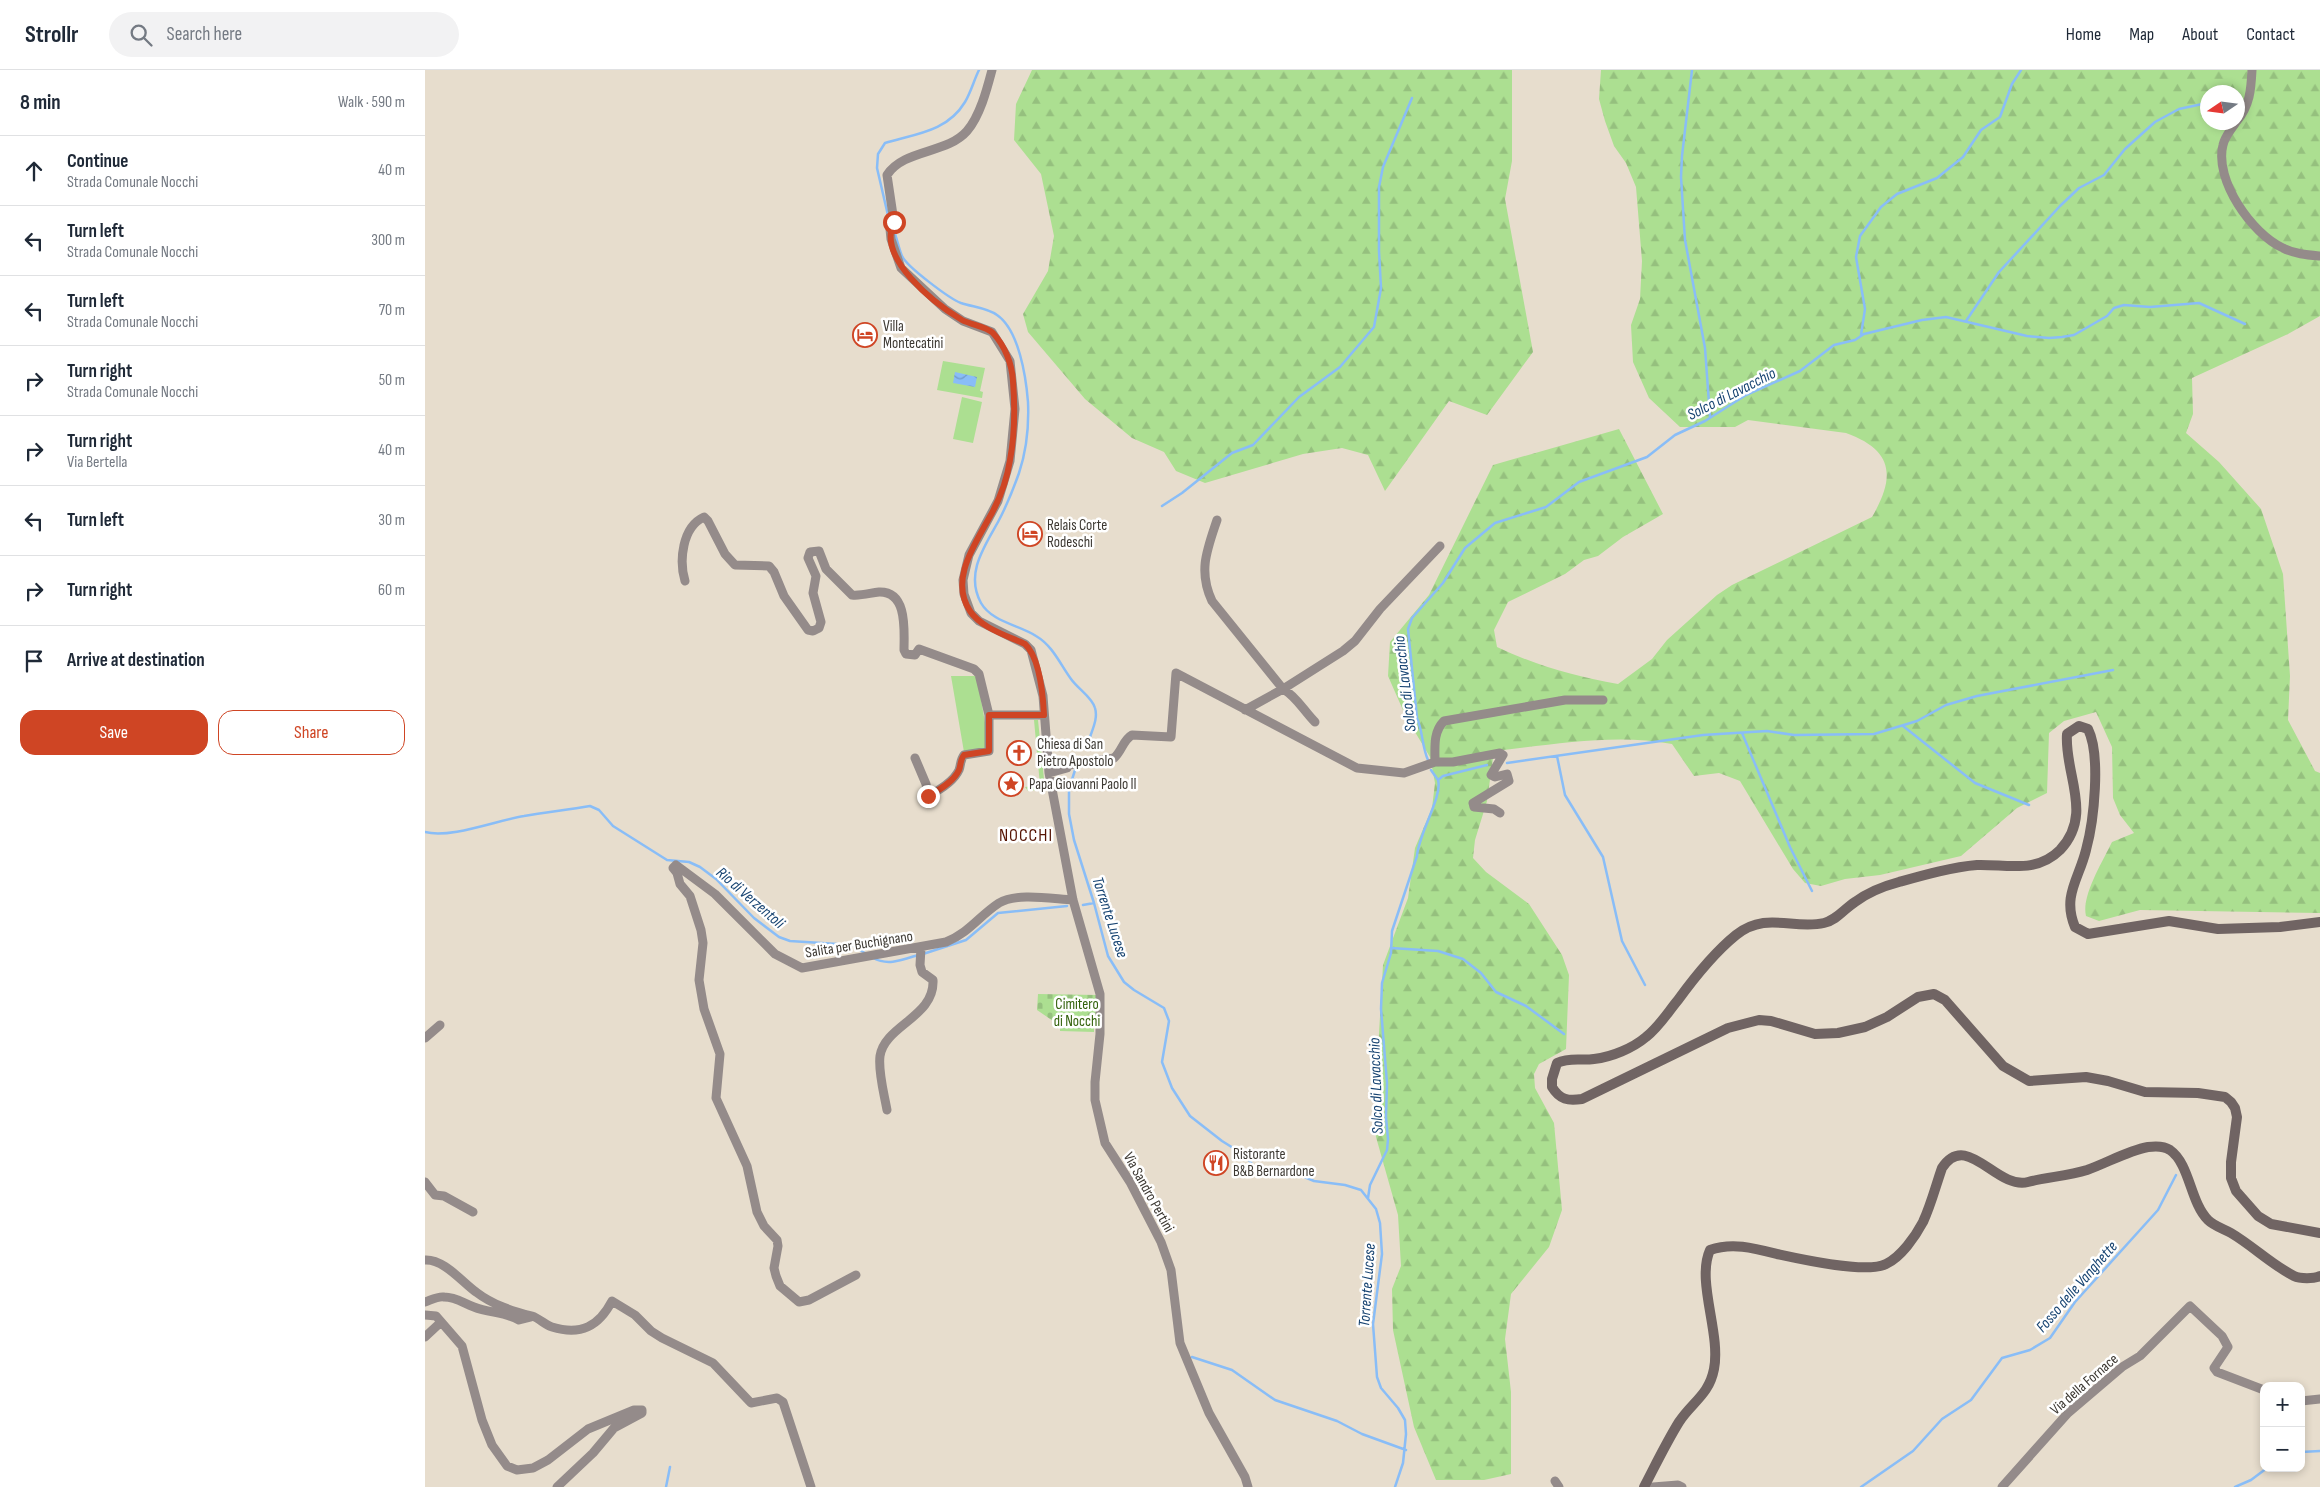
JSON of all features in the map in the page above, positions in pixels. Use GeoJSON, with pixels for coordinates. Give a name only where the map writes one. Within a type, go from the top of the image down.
{"type":"FeatureCollection","features":[{"type":"Feature","properties":{"kind":"main road"},"geometry":{"type":"LineString","coordinates":[[2320,922],[2280,927],[2218,929],[2169,921],[2088,934],[2075,927],[2069,900],[2086,852],[2091,829],[2095,760],[2094,740],[2088,728],[2079,726],[2067,734],[2066,744],[2075,784],[2077,809],[2071,830],[2058,852],[2034,866],[1977,865],[1898,882],[1865,896],[1853,903],[1838,917],[1826,923],[1804,925],[1777,921],[1746,929],[1735,936],[1693,980],[1646,1037],[1630,1047],[1601,1058],[1566,1059],[1557,1063],[1551,1078],[1552,1087],[1560,1097],[1569,1101],[1582,1100],[1710,1036],[1737,1026],[1759,1020],[1771,1021],[1815,1034],[1839,1034],[1865,1027],[1918,997],[1934,994],[1945,1000],[2003,1066],[2029,1081],[2086,1077],[2145,1092],[2198,1093],[2225,1097],[2235,1108],[2237,1117],[2231,1162],[2231,1178],[2236,1190],[2258,1216],[2271,1224],[2320,1233]]}},
{"type":"Feature","properties":{"kind":"main road"},"geometry":{"type":"LineString","coordinates":[[1644,1487],[1679,1421],[1702,1397],[1711,1381],[1716,1355],[1706,1276],[1706,1258],[1710,1250],[1720,1246],[1734,1245],[1794,1258],[1861,1268],[1885,1265],[1909,1244],[1923,1222],[1942,1168],[1946,1161],[1954,1156],[1966,1155],[1998,1175],[2021,1184],[2085,1170],[2148,1147],[2160,1147],[2170,1151],[2177,1158],[2197,1203],[2209,1220],[2296,1277],[2320,1276]]}},
{"type":"Feature","properties":{"kind":"street","name":"Via Sandro Pertini"},"geometry":{"type":"LineString","coordinates":[[992,70],[975,118],[967,131],[950,142],[906,160],[891,169],[887,175],[892,226],[891,239],[901,268],[914,282],[945,309],[963,321],[992,332],[1010,361],[1015,409],[1010,461],[998,500],[969,555],[963,580],[964,594],[971,613],[979,620],[1025,644],[1031,650],[1043,696],[1049,773],[1073,900],[1100,994],[1100,1034],[1095,1100],[1105,1143],[1130,1182],[1161,1242],[1171,1270],[1180,1343],[1209,1413],[1245,1476],[1248,1487]]}},
{"type":"Feature","properties":{"kind":"street"},"geometry":{"type":"LineString","coordinates":[[2245,112],[2249,103],[2252,70]]}},
{"type":"Feature","properties":{"kind":"street"},"geometry":{"type":"LineString","coordinates":[[2231,130],[2225,138],[2221,160],[2233,197],[2245,217],[2268,239],[2283,249],[2320,256]]}},
{"type":"Feature","properties":{"kind":"street"},"geometry":{"type":"LineString","coordinates":[[685,581],[681,555],[688,536],[699,519],[704,517],[708,521],[725,554],[735,565],[769,566],[774,572],[784,596],[808,630],[813,631],[819,628],[821,622],[815,602],[816,576],[808,554],[814,550],[819,551],[826,569],[852,595],[881,592],[896,598],[902,609],[904,650],[906,654],[915,655],[919,649],[974,669],[979,674],[989,715],[989,751],[964,755],[961,758],[959,771],[953,778],[928,796],[926,784],[915,758]]}},
{"type":"Feature","properties":{"kind":"street"},"geometry":{"type":"LineString","coordinates":[[1217,520],[1206,555],[1205,587],[1212,601],[1283,689],[1291,694],[1300,707],[1315,722]]}},
{"type":"Feature","properties":{"kind":"street"},"geometry":{"type":"LineString","coordinates":[[1245,710],[1283,689],[1343,651],[1355,641],[1380,609],[1439,546]]}},
{"type":"Feature","properties":{"kind":"street"},"geometry":{"type":"LineString","coordinates":[[1049,773],[1067,768],[1069,765],[1114,758],[1120,753],[1127,738],[1133,735],[1171,737],[1176,672],[1357,768],[1404,773],[1435,762],[1453,762],[1500,753],[1503,755],[1490,774],[1493,777],[1507,774],[1510,778],[1508,782],[1473,803],[1473,807],[1494,809],[1499,813]]}},
{"type":"Feature","properties":{"kind":"street"},"geometry":{"type":"LineString","coordinates":[[1435,762],[1436,735],[1439,726],[1444,721],[1565,700],[1603,700]]}},
{"type":"Feature","properties":{"kind":"street"},"geometry":{"type":"LineString","coordinates":[[989,715],[1044,715]]}},
{"type":"Feature","properties":{"kind":"street","name":"Salita per Buchignano"},"geometry":{"type":"LineString","coordinates":[[856,1275],[809,1300],[799,1302],[780,1286],[774,1268],[778,1246],[777,1240],[764,1226],[757,1212],[747,1166],[716,1098],[720,1054],[702,1000],[699,980],[703,943],[701,930],[690,896],[680,884],[677,873],[673,868],[676,865],[715,894],[775,954],[802,968],[825,966],[872,954],[921,948],[961,936],[1000,903],[1013,898],[1073,900]]}},
{"type":"Feature","properties":{"kind":"street"},"geometry":{"type":"LineString","coordinates":[[887,1110],[880,1056],[884,1046],[915,1017],[931,997],[933,989],[933,980],[922,972],[920,964],[921,948]]}},
{"type":"Feature","properties":{"kind":"street"},"geometry":{"type":"LineString","coordinates":[[425,1038],[440,1025]]}},
{"type":"Feature","properties":{"kind":"street"},"geometry":{"type":"LineString","coordinates":[[425,1182],[435,1195],[444,1196],[473,1212]]}},
{"type":"Feature","properties":{"kind":"street"},"geometry":{"type":"LineString","coordinates":[[425,1260],[429,1260],[447,1269],[476,1292],[494,1303],[523,1315],[533,1316],[551,1327],[569,1330],[583,1329],[605,1315],[612,1301],[635,1315],[651,1331],[662,1338],[713,1363],[751,1403],[777,1398],[783,1402],[811,1487]]}},
{"type":"Feature","properties":{"kind":"street"},"geometry":{"type":"LineString","coordinates":[[425,1302],[441,1296],[457,1298],[472,1307],[510,1315],[519,1320],[533,1316]]}},
{"type":"Feature","properties":{"kind":"street","name":"Via della Fornace"},"geometry":{"type":"LineString","coordinates":[[2006,1486],[2068,1413],[2122,1367],[2140,1356],[2154,1344],[2190,1306],[2222,1336],[2229,1347],[2214,1368],[2217,1372],[2260,1388]]}},
{"type":"Feature","properties":{"kind":"street"},"geometry":{"type":"LineString","coordinates":[[425,1315],[436,1316],[440,1323],[462,1346],[482,1420],[492,1445],[507,1466],[517,1470],[533,1468],[548,1460],[588,1429],[634,1410],[642,1410],[642,1412],[614,1428],[593,1453],[557,1487]]}},
{"type":"Feature","properties":{"kind":"street"},"geometry":{"type":"LineString","coordinates":[[425,1337],[440,1323]]}},
{"type":"Feature","properties":{"kind":"street"},"geometry":{"type":"LineString","coordinates":[[2305,1401],[2320,1399]]}},
{"type":"Feature","properties":{"kind":"street"},"geometry":{"type":"LineString","coordinates":[[1653,1487],[1678,1485],[1682,1487]]}},
{"type":"Feature","properties":{"kind":"green space"},"geometry":{"type":"Polygon","coordinates":[[[1032,70],[1512,70],[1512,161],[1505,199],[1533,352],[1487,415],[1449,401],[1385,491],[1368,455],[1342,448],[1303,454],[1205,483],[1176,471],[1164,452],[1132,438],[1085,399],[1028,332],[1023,314],[1048,271],[1054,236],[1041,174],[1014,140],[1016,104],[1032,70]]]}},
{"type":"Feature","properties":{"kind":"green space"},"geometry":{"type":"Polygon","coordinates":[[[1601,70],[2320,70],[2320,316],[2288,334],[2192,378],[2193,414],[2186,433],[2219,462],[2261,509],[2283,574],[2290,676],[2288,720],[2315,771],[2320,773],[2320,913],[2140,910],[2099,921],[2086,916],[2085,908],[2090,889],[2112,842],[2134,833],[2120,815],[2113,798],[2112,747],[2096,712],[2064,721],[2049,733],[2047,793],[2017,808],[1961,856],[1880,875],[1845,879],[1821,886],[1805,883],[1793,869],[1740,781],[1719,773],[1694,776],[1672,744],[1650,741],[1605,740],[1494,751],[1487,801],[1475,840],[1473,858],[1486,872],[1529,904],[1562,955],[1569,975],[1566,1049],[1539,1064],[1534,1074],[1535,1088],[1554,1123],[1562,1210],[1549,1247],[1511,1294],[1505,1339],[1511,1392],[1511,1474],[1484,1480],[1436,1480],[1414,1427],[1393,1330],[1392,1289],[1401,1266],[1398,1215],[1376,1137],[1374,1119],[1383,965],[1408,898],[1415,848],[1432,808],[1435,783],[1430,757],[1406,717],[1388,676],[1390,642],[1429,595],[1493,465],[1619,429],[1663,514],[1623,537],[1598,556],[1584,560],[1565,574],[1508,602],[1494,630],[1497,647],[1556,670],[1618,684],[1652,659],[1667,640],[1717,595],[1732,585],[1872,517],[1885,489],[1887,477],[1886,466],[1881,456],[1862,440],[1846,433],[1748,420],[1735,427],[1680,427],[1649,398],[1633,362],[1631,325],[1640,299],[1642,261],[1636,187],[1626,163],[1614,146],[1599,99],[1601,70]]]}},
{"type":"Feature","properties":{"kind":"green space"},"geometry":{"type":"Polygon","coordinates":[[[943,361],[985,368],[980,391],[983,392],[982,398],[937,390],[943,361]]]}},
{"type":"Feature","properties":{"kind":"green space"},"geometry":{"type":"Polygon","coordinates":[[[962,397],[982,402],[973,443],[953,439],[962,397]]]}},
{"type":"Feature","properties":{"kind":"green space"},"geometry":{"type":"Polygon","coordinates":[[[951,676],[977,676],[989,746],[987,748],[964,752],[951,676]]]}},
{"type":"Feature","properties":{"kind":"green space"},"geometry":{"type":"Polygon","coordinates":[[[1034,720],[1038,720],[1045,789],[1028,791],[1025,787],[1040,785],[1034,720]]]}},
{"type":"Feature","properties":{"kind":"green space","name":"Cimitero di Nocchi"},"geometry":{"type":"Polygon","coordinates":[[[1038,994],[1097,995],[1097,1023],[1094,1024],[1094,1032],[1060,1031],[1060,1021],[1053,1021],[1037,1010],[1038,994]]]}},
{"type":"Feature","properties":{"kind":"water"},"geometry":{"type":"Polygon","coordinates":[[[955,372],[977,377],[975,387],[953,383],[955,372]]]}},
{"type":"Feature","properties":{"kind":"waterway","name":"Torrente Lucese"},"geometry":{"type":"LineString","coordinates":[[890,224],[877,168],[878,154],[885,143],[919,134],[940,126],[949,120],[965,102],[979,70]]}},
{"type":"Feature","properties":{"kind":"waterway"},"geometry":{"type":"LineString","coordinates":[[1692,70],[1681,177],[1685,240],[1705,348],[1710,417]]}},
{"type":"Feature","properties":{"kind":"waterway"},"geometry":{"type":"LineString","coordinates":[[1861,335],[1865,309],[1856,257],[1860,236],[1881,207],[1897,194],[1937,178],[1963,157],[1981,130],[2000,117],[2012,84],[2021,70]]}},
{"type":"Feature","properties":{"kind":"waterway"},"geometry":{"type":"LineString","coordinates":[[1162,506],[1182,493],[1232,453],[1253,445],[1299,397],[1340,367],[1374,327],[1381,288],[1379,187],[1383,167],[1412,98]]}},
{"type":"Feature","properties":{"kind":"waterway"},"geometry":{"type":"LineString","coordinates":[[1966,321],[1999,272],[2079,188],[2104,175],[2125,149],[2155,122],[2179,109],[2200,104]]}},
{"type":"Feature","properties":{"kind":"waterway","name":"Torrente Lucese"},"geometry":{"type":"LineString","coordinates":[[894,231],[902,256],[912,267],[948,296],[961,303],[997,315],[1005,322],[1016,343],[1023,367],[1028,402],[1025,447],[1012,492],[978,561],[975,582],[981,603],[986,609],[1006,623],[1029,632],[1042,640],[1056,656],[1074,683],[1091,700],[1096,715],[1090,737]]}},
{"type":"Feature","properties":{"kind":"waterway","name":"Solco di Lavacchio"},"geometry":{"type":"LineString","coordinates":[[1428,760],[1417,718],[1408,629],[1412,618],[1443,583],[1465,548],[1495,523],[1546,507],[1579,482],[1647,457],[1675,435],[1705,421],[1746,395],[1800,371],[1834,345],[1855,340],[1864,334],[1922,320],[1946,317],[2027,336],[2062,337],[2074,335],[2107,316],[2114,308],[2124,305],[2150,307],[2199,303],[2245,324]]}},
{"type":"Feature","properties":{"kind":"waterway"},"geometry":{"type":"LineString","coordinates":[[1507,763],[1703,735],[1767,731],[1794,735],[1874,734],[1917,721],[1946,705],[1977,696],[2113,670]]}},
{"type":"Feature","properties":{"kind":"waterway"},"geometry":{"type":"LineString","coordinates":[[1903,726],[1975,783],[2029,805]]}},
{"type":"Feature","properties":{"kind":"waterway"},"geometry":{"type":"LineString","coordinates":[[1742,733],[1790,847],[1812,891]]}},
{"type":"Feature","properties":{"kind":"waterway"},"geometry":{"type":"LineString","coordinates":[[1557,756],[1565,795],[1603,857],[1622,941],[1645,985]]}},
{"type":"Feature","properties":{"kind":"waterway"},"geometry":{"type":"LineString","coordinates":[[1438,780],[1443,776],[1487,765]]}},
{"type":"Feature","properties":{"kind":"waterway","name":"Torrente Lucese"},"geometry":{"type":"LineString","coordinates":[[1076,767],[1069,789],[1069,814],[1074,840],[1108,956],[1124,982],[1164,1008],[1169,1021],[1162,1062],[1172,1088],[1190,1116],[1222,1141],[1246,1156],[1254,1167],[1266,1173],[1302,1176],[1314,1181],[1345,1185],[1361,1190],[1376,1209],[1380,1223],[1382,1254],[1373,1324],[1377,1377],[1381,1388],[1398,1408],[1405,1420],[1406,1434],[1403,1463],[1395,1487]]}},
{"type":"Feature","properties":{"kind":"waterway","name":"Solco di Lavacchio"},"geometry":{"type":"LineString","coordinates":[[1368,1198],[1370,1185],[1387,1150],[1388,1139],[1386,1117],[1387,1083],[1381,1009],[1382,983],[1391,953],[1392,931],[1417,856],[1418,847],[1437,796],[1438,780],[1431,770]]}},
{"type":"Feature","properties":{"kind":"waterway","name":"Rio di Verzentoli"},"geometry":{"type":"LineString","coordinates":[[425,832],[447,833],[460,831],[513,818],[590,806],[599,810],[613,826],[667,860],[689,862],[700,867],[716,879],[754,918],[779,937],[790,941],[853,945],[866,954]]}},
{"type":"Feature","properties":{"kind":"waterway","name":"Rio di Verzentoli"},"geometry":{"type":"LineString","coordinates":[[1083,905],[1094,903]]}},
{"type":"Feature","properties":{"kind":"waterway","name":"Rio di Verzentoli"},"geometry":{"type":"LineString","coordinates":[[923,954],[966,940],[998,913],[1067,906]]}},
{"type":"Feature","properties":{"kind":"waterway"},"geometry":{"type":"LineString","coordinates":[[1391,948],[1438,951],[1463,959],[1481,973],[1496,992],[1526,1006],[1564,1034]]}},
{"type":"Feature","properties":{"kind":"waterway","name":"Rio di Verzentoli"},"geometry":{"type":"LineString","coordinates":[[873,958],[890,962],[918,955]]}},
{"type":"Feature","properties":{"kind":"waterway","name":"Fosso delle Vanghette"},"geometry":{"type":"LineString","coordinates":[[1861,1487],[1913,1451],[1942,1419],[1971,1400],[2002,1358],[2030,1350],[2050,1338],[2075,1302],[2158,1210],[2176,1175]]}},
{"type":"Feature","properties":{"kind":"waterway"},"geometry":{"type":"LineString","coordinates":[[1192,1357],[1232,1370],[1275,1400],[1337,1421],[1362,1434],[1406,1450]]}},
{"type":"Feature","properties":{"kind":"waterway"},"geometry":{"type":"LineString","coordinates":[[2305,1452],[2320,1451]]}},
{"type":"Feature","properties":{"kind":"waterway"},"geometry":{"type":"LineString","coordinates":[[666,1487],[670,1467]]}},
{"type":"Feature","properties":{"kind":"waterway"},"geometry":{"type":"LineString","coordinates":[[2235,1487],[2251,1480],[2262,1472]]}},
{"type":"Feature","properties":{"kind":"place","name":"Villa Montecatini"},"geometry":{"type":"Point","coordinates":[865,335]}},
{"type":"Feature","properties":{"kind":"place","name":"Relais Corte Rodeschi"},"geometry":{"type":"Point","coordinates":[1030,534]}},
{"type":"Feature","properties":{"kind":"place","name":"Chiesa di San Pietro Apostolo"},"geometry":{"type":"Point","coordinates":[1019,753]}},
{"type":"Feature","properties":{"kind":"place","name":"Papa Giovanni Paolo II"},"geometry":{"type":"Point","coordinates":[1011,784]}},
{"type":"Feature","properties":{"kind":"place","name":"Ristorante B&B Bernardone"},"geometry":{"type":"Point","coordinates":[1216,1163]}},
{"type":"Feature","properties":{"kind":"district","name":"NOCCHI"},"geometry":{"type":"Point","coordinates":[1026,835]}},
{"type":"Feature","properties":{"kind":"route"},"geometry":{"type":"LineString","coordinates":[[894,222],[890,230],[891,239],[901,268],[945,309],[963,321],[992,332],[1010,361],[1015,409],[1010,461],[998,500],[989,520],[974,542],[969,555],[963,580],[964,594],[971,613],[979,620],[1025,644],[1031,650],[1043,696],[1044,715],[989,715],[991,736],[989,751],[964,755],[961,758],[959,771],[953,778],[928,796]]}}]}
